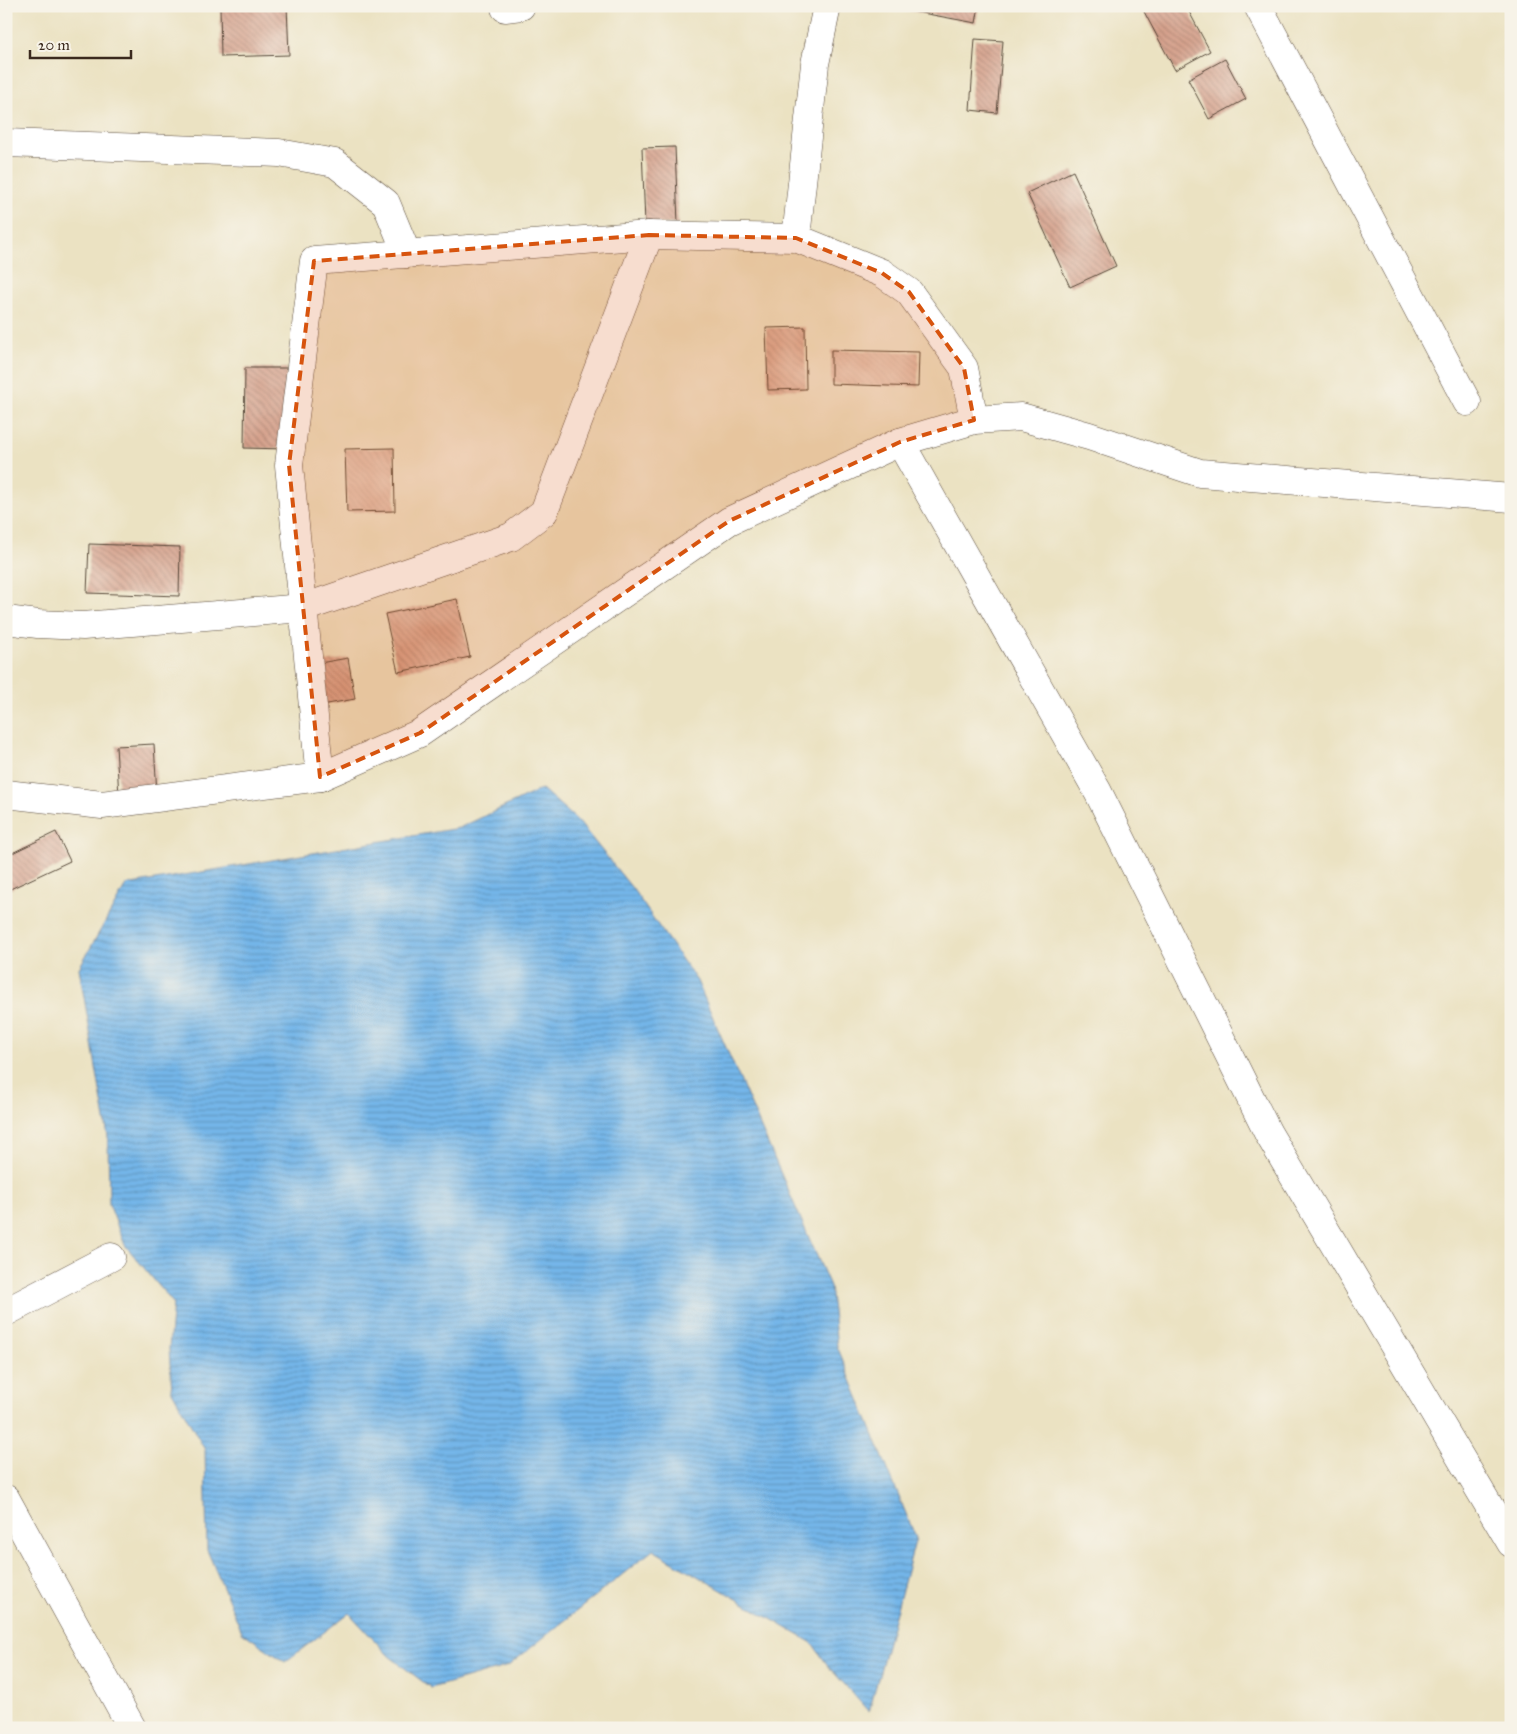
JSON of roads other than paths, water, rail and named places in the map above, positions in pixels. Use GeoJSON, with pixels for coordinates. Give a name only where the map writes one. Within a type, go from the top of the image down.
{"type":"FeatureCollection","features":[{"type":"Feature","properties":{"kind":"street"},"geometry":{"type":"LineString","coordinates":[[796,238],[814,64],[827,6]]}},
{"type":"Feature","properties":{"kind":"street"},"geometry":{"type":"LineString","coordinates":[[1258,6],[1467,402]]}},
{"type":"Feature","properties":{"kind":"street"},"geometry":{"type":"LineString","coordinates":[[6,143],[279,153],[336,163],[386,203],[407,254]]}},
{"type":"Feature","properties":{"kind":"street"},"geometry":{"type":"LineString","coordinates":[[6,620],[38,624],[83,626],[303,608],[511,537],[544,512],[649,235]]}},
{"type":"Feature","properties":{"kind":"street"},"geometry":{"type":"LineString","coordinates":[[320,777],[289,465],[314,261],[649,235],[796,238],[882,273],[909,292],[964,368],[974,420]]}},
{"type":"Feature","properties":{"kind":"street"},"geometry":{"type":"LineString","coordinates":[[6,794],[102,805],[320,777],[420,733],[729,521],[900,442],[974,420],[1021,417],[1089,436],[1200,473],[1511,498]]}},
{"type":"Feature","properties":{"kind":"street"},"geometry":{"type":"LineString","coordinates":[[900,442],[1098,792],[1268,1132],[1511,1543]]}},
{"type":"Feature","properties":{"kind":"street"},"geometry":{"type":"LineString","coordinates":[[6,1312],[111,1257]]}},
{"type":"Feature","properties":{"kind":"street"},"geometry":{"type":"LineString","coordinates":[[6,1499],[132,1728]]}},
{"type":"Feature","properties":{"kind":"water"},"geometry":{"type":"Polygon","coordinates":[[[542,789],[578,821],[632,888],[697,981],[830,1286],[837,1346],[916,1538],[869,1712],[829,1667],[812,1643],[653,1550],[508,1666],[431,1688],[389,1656],[349,1613],[285,1662],[242,1632],[207,1550],[205,1450],[172,1391],[169,1349],[173,1303],[125,1245],[109,1204],[108,1137],[79,968],[126,885],[459,828],[542,789]]]}}]}
